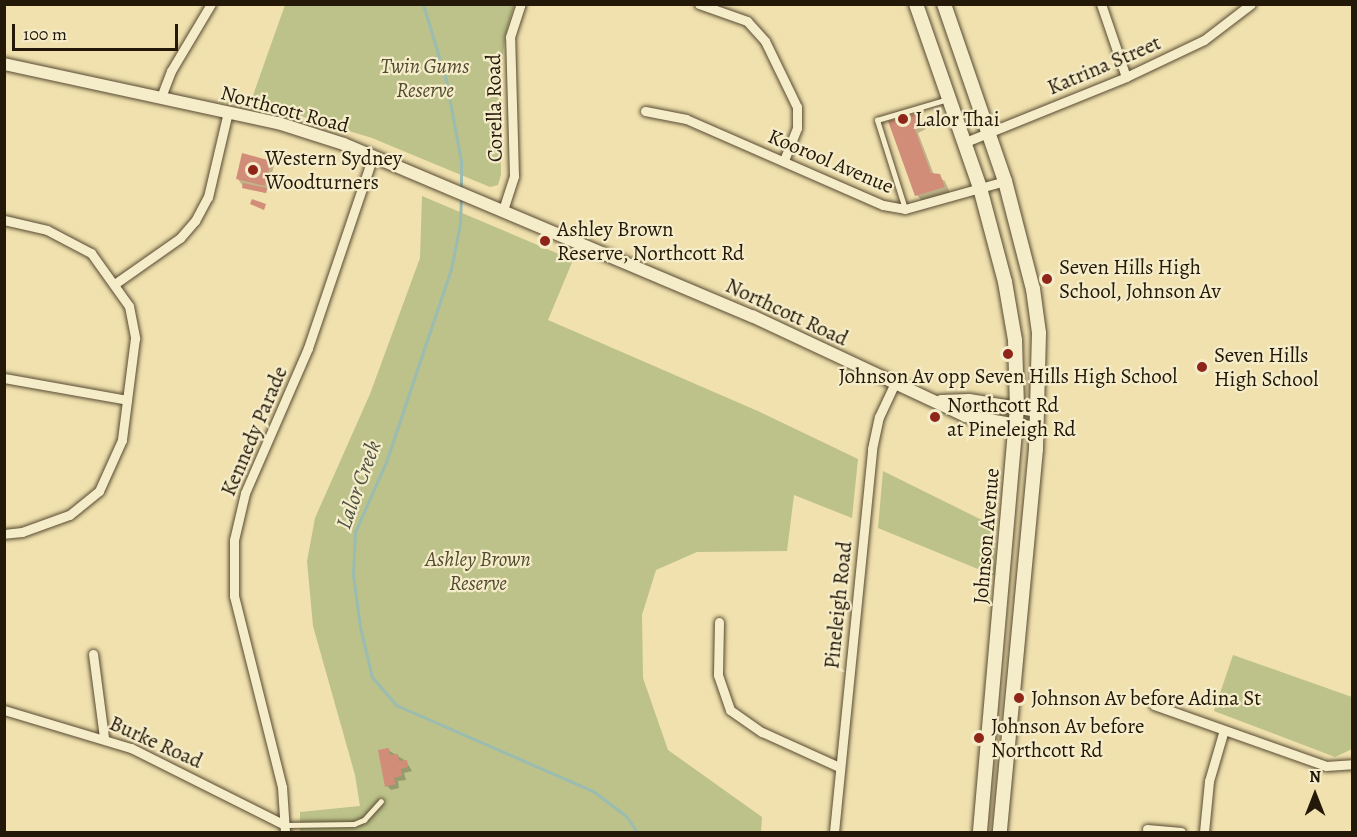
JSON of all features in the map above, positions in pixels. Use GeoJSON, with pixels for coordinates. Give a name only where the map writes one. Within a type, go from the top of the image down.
{"type":"FeatureCollection","features":[{"type":"Feature","properties":{"kind":"main road","name":"Johnson Avenue"},"geometry":{"type":"LineString","coordinates":[[916,4],[980,188],[1011,308],[1017,408],[981,832]]}},
{"type":"Feature","properties":{"kind":"main road","name":"Johnson Avenue"},"geometry":{"type":"LineString","coordinates":[[944,4],[1005,182],[1038,314],[1037,428],[1000,832]]}},
{"type":"Feature","properties":{"kind":"street"},"geometry":{"type":"LineString","coordinates":[[161,97],[171,71],[211,4]]}},
{"type":"Feature","properties":{"kind":"street","name":"Corella Road"},"geometry":{"type":"LineString","coordinates":[[503,210],[514,176],[510,37],[521,4]]}},
{"type":"Feature","properties":{"kind":"street"},"geometry":{"type":"LineString","coordinates":[[699,4],[747,21],[765,41],[797,107],[798,128],[784,160]]}},
{"type":"Feature","properties":{"kind":"street"},"geometry":{"type":"LineString","coordinates":[[1101,4],[1126,76]]}},
{"type":"Feature","properties":{"kind":"street","name":"Katrina Street"},"geometry":{"type":"LineString","coordinates":[[963,143],[1126,76],[1204,40],[1251,4]]}},
{"type":"Feature","properties":{"kind":"street","name":"Northcott Road"},"geometry":{"type":"LineString","coordinates":[[4,64],[228,112],[314,134],[503,210],[760,320],[894,385],[938,402],[965,416],[1037,428]]}},
{"type":"Feature","properties":{"kind":"street","name":"Koorool Avenue"},"geometry":{"type":"LineString","coordinates":[[645,111],[686,119],[883,205],[905,209],[1005,182]]}},
{"type":"Feature","properties":{"kind":"street"},"geometry":{"type":"LineString","coordinates":[[116,283],[180,238],[195,221],[208,196],[228,112]]}},
{"type":"Feature","properties":{"kind":"street","name":"Kennedy Parade"},"geometry":{"type":"LineString","coordinates":[[285,829],[282,787],[234,596],[234,540],[245,493],[308,348],[373,156]]}},
{"type":"Feature","properties":{"kind":"street"},"geometry":{"type":"LineString","coordinates":[[4,220],[71,240],[91,253],[116,283],[129,306],[135,338],[122,440],[99,491],[69,515],[22,532],[4,534]]}},
{"type":"Feature","properties":{"kind":"street"},"geometry":{"type":"LineString","coordinates":[[4,378],[127,400]]}},
{"type":"Feature","properties":{"kind":"street","name":"Pineleigh Road"},"geometry":{"type":"LineString","coordinates":[[834,832],[872,449],[879,417],[894,385]]}},
{"type":"Feature","properties":{"kind":"street","name":"Northcott Road"},"geometry":{"type":"LineString","coordinates":[[938,402],[969,400],[1038,411]]}},
{"type":"Feature","properties":{"kind":"street"},"geometry":{"type":"LineString","coordinates":[[719,622],[718,675],[730,710],[762,732],[839,767]]}},
{"type":"Feature","properties":{"kind":"street"},"geometry":{"type":"LineString","coordinates":[[93,654],[104,738]]}},
{"type":"Feature","properties":{"kind":"street"},"geometry":{"type":"LineString","coordinates":[[1154,705],[1223,733],[1326,766],[1353,764]]}},
{"type":"Feature","properties":{"kind":"street","name":"Burke Road"},"geometry":{"type":"LineString","coordinates":[[4,710],[104,738],[178,769],[285,829]]}},
{"type":"Feature","properties":{"kind":"street"},"geometry":{"type":"LineString","coordinates":[[1204,832],[1209,781],[1223,733]]}},
{"type":"Feature","properties":{"kind":"street"},"geometry":{"type":"LineString","coordinates":[[1147,829],[1181,832]]}},
{"type":"Feature","properties":{"kind":"lane"},"geometry":{"type":"LineString","coordinates":[[905,209],[877,120],[948,99]]}},
{"type":"Feature","properties":{"kind":"lane"},"geometry":{"type":"LineString","coordinates":[[285,829],[354,824],[364,820],[381,801]]}},
{"type":"Feature","properties":{"kind":"green space","name":"Twin Gums Reserve"},"geometry":{"type":"Polygon","coordinates":[[[285,5],[514,5],[505,37],[499,88],[501,175],[498,185],[490,187],[372,138],[251,101],[285,5]]]}},
{"type":"Feature","properties":{"kind":"green space","name":"Ashley Brown Reserve"},"geometry":{"type":"Polygon","coordinates":[[[422,196],[573,260],[548,320],[760,412],[858,459],[852,518],[794,495],[787,551],[697,552],[656,570],[642,615],[643,678],[668,750],[762,817],[761,832],[300,832],[300,812],[360,806],[355,775],[313,626],[307,561],[315,518],[370,394],[420,258],[422,196]]]}},
{"type":"Feature","properties":{"kind":"green space"},"geometry":{"type":"Polygon","coordinates":[[[883,471],[994,526],[995,576],[878,528],[883,471]]]}},
{"type":"Feature","properties":{"kind":"green space"},"geometry":{"type":"Polygon","coordinates":[[[1233,655],[1352,697],[1352,749],[1335,757],[1214,711],[1233,655]]]}},
{"type":"Feature","properties":{"kind":"building"},"geometry":{"type":"Polygon","coordinates":[[[918,113],[922,124],[914,127],[931,173],[940,174],[945,187],[915,196],[888,121],[918,113]]]}},
{"type":"Feature","properties":{"kind":"building","name":"Western Sydney Woodturners"},"geometry":{"type":"Polygon","coordinates":[[[242,153],[271,161],[265,186],[236,179],[242,153]]]}},
{"type":"Feature","properties":{"kind":"building"},"geometry":{"type":"Polygon","coordinates":[[[243,183],[267,188],[266,193],[242,188],[243,183]]]}},
{"type":"Feature","properties":{"kind":"building"},"geometry":{"type":"Polygon","coordinates":[[[252,199],[266,204],[264,210],[250,204],[252,199]]]}},
{"type":"Feature","properties":{"kind":"building"},"geometry":{"type":"Polygon","coordinates":[[[389,748],[390,755],[398,754],[399,761],[407,760],[408,767],[401,769],[402,776],[394,778],[396,784],[385,787],[378,750],[389,748]]]}},
{"type":"Feature","properties":{"kind":"waterway","name":"Lalor Creek"},"geometry":{"type":"LineString","coordinates":[[423,4],[446,80],[461,161],[461,190]]}},
{"type":"Feature","properties":{"kind":"waterway","name":"Lalor Creek"},"geometry":{"type":"LineString","coordinates":[[461,196],[460,224],[451,269],[386,462],[355,532],[353,575],[360,627],[372,677],[396,705],[593,791],[626,816],[637,832]]}},
{"type":"Feature","properties":{"kind":"place","name":"Lalor Thai"},"geometry":{"type":"Point","coordinates":[903,119]}},
{"type":"Feature","properties":{"kind":"place","name":"Western Sydney Woodturners"},"geometry":{"type":"Point","coordinates":[253,170]}},
{"type":"Feature","properties":{"kind":"place","name":"Ashley Brown Reserve, Northcott Rd"},"geometry":{"type":"Point","coordinates":[545,241]}},
{"type":"Feature","properties":{"kind":"place","name":"Seven Hills High School, Johnson Av"},"geometry":{"type":"Point","coordinates":[1047,279]}},
{"type":"Feature","properties":{"kind":"place","name":"Johnson Av opp Seven Hills High School"},"geometry":{"type":"Point","coordinates":[1008,354]}},
{"type":"Feature","properties":{"kind":"place","name":"Seven Hills High School"},"geometry":{"type":"Point","coordinates":[1202,367]}},
{"type":"Feature","properties":{"kind":"place","name":"Northcott Rd at Pineleigh Rd"},"geometry":{"type":"Point","coordinates":[935,417]}},
{"type":"Feature","properties":{"kind":"place","name":"Johnson Av before Adina St"},"geometry":{"type":"Point","coordinates":[1019,698]}},
{"type":"Feature","properties":{"kind":"place","name":"Johnson Av before Northcott Rd"},"geometry":{"type":"Point","coordinates":[979,738]}}]}
